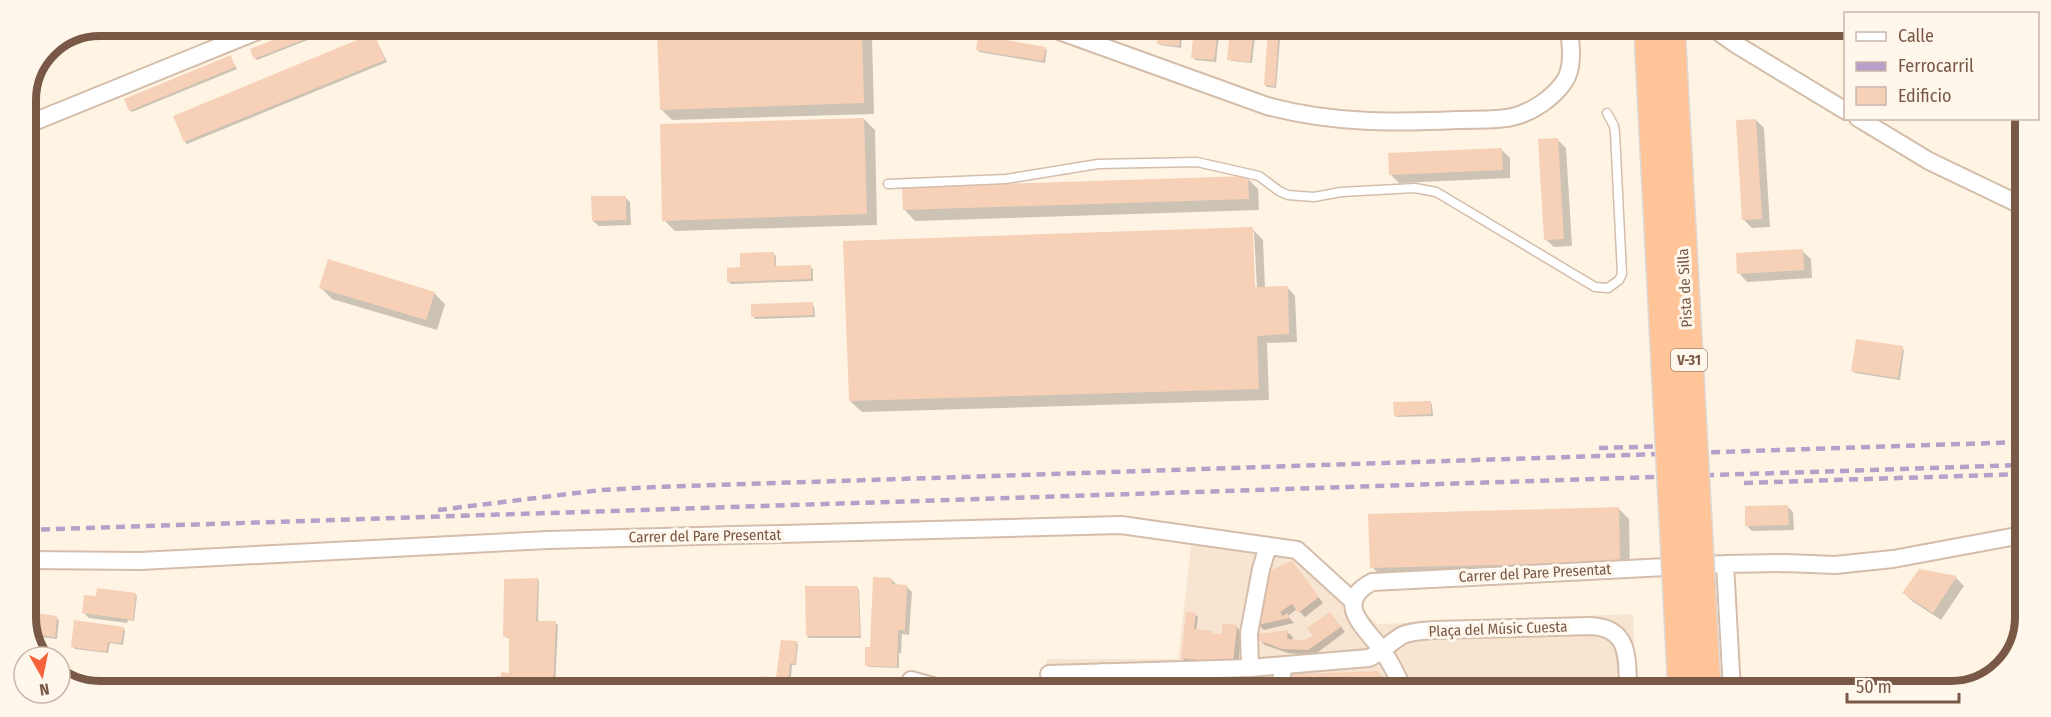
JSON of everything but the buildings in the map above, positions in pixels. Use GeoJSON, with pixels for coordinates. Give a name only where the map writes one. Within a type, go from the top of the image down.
{"type":"FeatureCollection","features":[{"type":"Feature","properties":{"kind":"highway","name":"V-31"},"geometry":{"type":"LineString","coordinates":[[1647,36],[1681,681]]}},
{"type":"Feature","properties":{"kind":"highway","name":"Pista de Silla"},"geometry":{"type":"LineString","coordinates":[[1671,36],[1706,681]]}},
{"type":"Feature","properties":{"kind":"street"},"geometry":{"type":"LineString","coordinates":[[36,121],[245,36]]}},
{"type":"Feature","properties":{"kind":"street"},"geometry":{"type":"LineString","coordinates":[[1073,36],[1267,106],[1327,118],[1397,122],[1512,117],[1535,108],[1565,81],[1571,62],[1569,36]]}},
{"type":"Feature","properties":{"kind":"street"},"geometry":{"type":"LineString","coordinates":[[1724,36],[1844,110]]}},
{"type":"Feature","properties":{"kind":"street"},"geometry":{"type":"LineString","coordinates":[[1861,120],[1929,161],[2015,202]]}},
{"type":"Feature","properties":{"kind":"street","name":"Carrer del Pare Presentat"},"geometry":{"type":"LineString","coordinates":[[36,560],[140,561],[548,540],[1121,525],[1297,550],[1354,602]]}},
{"type":"Feature","properties":{"kind":"street","name":"Carrer del Pare Presentat"},"geometry":{"type":"LineString","coordinates":[[1383,651],[1359,623],[1354,609],[1354,602],[1360,590],[1378,580],[1725,564],[1834,565],[1893,559],[2015,536]]}},
{"type":"Feature","properties":{"kind":"street"},"geometry":{"type":"LineString","coordinates":[[1250,668],[1249,633],[1261,569],[1268,546]]}},
{"type":"Feature","properties":{"kind":"street"},"geometry":{"type":"LineString","coordinates":[[1725,564],[1731,681]]}},
{"type":"Feature","properties":{"kind":"street","name":"Plaça del Músic Cuesta"},"geometry":{"type":"LineString","coordinates":[[1383,651],[1402,636],[1413,632],[1600,626],[1610,630],[1623,642],[1628,681]]}},
{"type":"Feature","properties":{"kind":"street"},"geometry":{"type":"LineString","coordinates":[[1048,674],[1250,668],[1369,658],[1383,651],[1398,681]]}},
{"type":"Feature","properties":{"kind":"street"},"geometry":{"type":"LineString","coordinates":[[1281,681],[1284,665]]}},
{"type":"Feature","properties":{"kind":"street"},"geometry":{"type":"LineString","coordinates":[[1102,681],[1103,672]]}},
{"type":"Feature","properties":{"kind":"lane"},"geometry":{"type":"LineString","coordinates":[[888,184],[1006,178],[1098,164],[1197,162],[1259,176],[1288,195],[1314,197],[1341,192],[1415,188],[1443,196],[1595,286],[1608,288],[1614,285],[1622,274],[1615,133],[1607,113]]}},
{"type":"Feature","properties":{"kind":"shaded area"},"geometry":{"type":"Polygon","coordinates":[[[1192,538],[1302,552],[1377,624],[1633,614],[1636,681],[1044,681],[1047,659],[1178,659],[1192,538]]]}},
{"type":"Feature","properties":{"kind":"railway"},"geometry":{"type":"LineString","coordinates":[[438,510],[601,490],[656,487],[2015,442]]}},
{"type":"Feature","properties":{"kind":"railway"},"geometry":{"type":"LineString","coordinates":[[1599,448],[1672,446]]}},
{"type":"Feature","properties":{"kind":"railway"},"geometry":{"type":"LineString","coordinates":[[36,530],[2015,465]]}},
{"type":"Feature","properties":{"kind":"railway"},"geometry":{"type":"LineString","coordinates":[[1744,483],[2015,474]]}}]}
